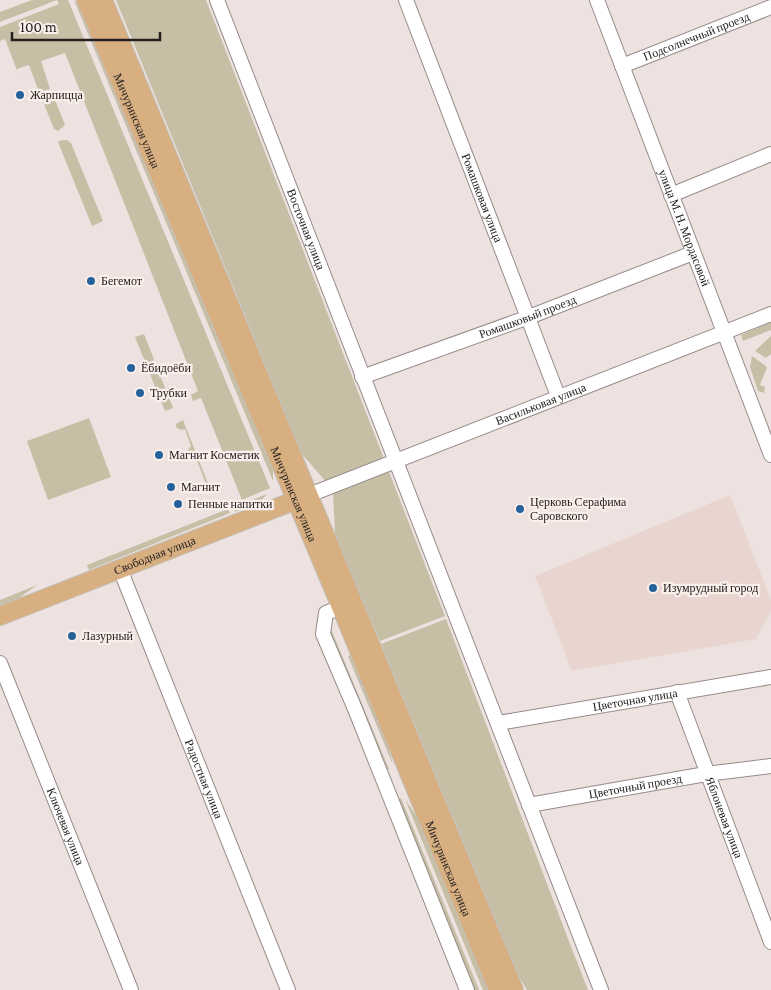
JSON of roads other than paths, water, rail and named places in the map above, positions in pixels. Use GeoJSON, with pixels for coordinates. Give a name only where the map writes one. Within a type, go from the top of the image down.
{"type":"FeatureCollection","features":[{"type":"Feature","properties":{"kind":"main road","name":"Мичуринская улица"},"geometry":{"type":"LineString","coordinates":[[86,0],[514,990]]}},
{"type":"Feature","properties":{"kind":"main road","name":"Мичуринская улица"},"geometry":{"type":"LineString","coordinates":[[103,0],[302,498],[341,606],[498,990]]}},
{"type":"Feature","properties":{"kind":"main road","name":"Свободная улица"},"geometry":{"type":"LineString","coordinates":[[0,616],[302,498]]}},
{"type":"Feature","properties":{"kind":"street","name":"Восточная улица"},"geometry":{"type":"LineString","coordinates":[[217,0],[601,990]]}},
{"type":"Feature","properties":{"kind":"street","name":"Ромашковая улица"},"geometry":{"type":"LineString","coordinates":[[406,0],[558,396]]}},
{"type":"Feature","properties":{"kind":"street","name":"улица М. Н. Мордасовой"},"geometry":{"type":"LineString","coordinates":[[597,0],[771,455]]}},
{"type":"Feature","properties":{"kind":"street","name":"Подсолнечный проезд"},"geometry":{"type":"LineString","coordinates":[[622,66],[771,7]]}},
{"type":"Feature","properties":{"kind":"street"},"geometry":{"type":"LineString","coordinates":[[670,195],[771,154]]}},
{"type":"Feature","properties":{"kind":"street","name":"Ромашковый проезд"},"geometry":{"type":"LineString","coordinates":[[362,377],[529,317],[693,253]]}},
{"type":"Feature","properties":{"kind":"street","name":"Васильковая улица"},"geometry":{"type":"LineString","coordinates":[[302,498],[771,314]]}},
{"type":"Feature","properties":{"kind":"street","name":"Радостная улица"},"geometry":{"type":"LineString","coordinates":[[120,569],[288,990]]}},
{"type":"Feature","properties":{"kind":"street"},"geometry":{"type":"LineString","coordinates":[[341,606],[326,613],[323,634],[462,988]]}},
{"type":"Feature","properties":{"kind":"street","name":"Ключевая улица"},"geometry":{"type":"LineString","coordinates":[[0,663],[131,990]]}},
{"type":"Feature","properties":{"kind":"street","name":"Цветочная улица"},"geometry":{"type":"LineString","coordinates":[[498,723],[771,677]]}},
{"type":"Feature","properties":{"kind":"street","name":"Яблоневая улица"},"geometry":{"type":"LineString","coordinates":[[677,692],[706,774],[771,942]]}},
{"type":"Feature","properties":{"kind":"street","name":"Цветочный проезд"},"geometry":{"type":"LineString","coordinates":[[529,805],[706,774],[771,766]]}},
{"type":"Feature","properties":{"kind":"place","name":"Жарпицца"},"geometry":{"type":"Point","coordinates":[20,95]}},
{"type":"Feature","properties":{"kind":"place","name":"Бегемот"},"geometry":{"type":"Point","coordinates":[91,281]}},
{"type":"Feature","properties":{"kind":"place","name":"Ёбидоёби"},"geometry":{"type":"Point","coordinates":[131,368]}},
{"type":"Feature","properties":{"kind":"place","name":"Трубки"},"geometry":{"type":"Point","coordinates":[140,393]}},
{"type":"Feature","properties":{"kind":"place","name":"Магнит Косметик"},"geometry":{"type":"Point","coordinates":[159,455]}},
{"type":"Feature","properties":{"kind":"place","name":"Магнит"},"geometry":{"type":"Point","coordinates":[171,487]}},
{"type":"Feature","properties":{"kind":"place","name":"Пенные напитки"},"geometry":{"type":"Point","coordinates":[178,504]}},
{"type":"Feature","properties":{"kind":"place","name":"Церковь Серафима Саровского"},"geometry":{"type":"Point","coordinates":[520,509]}},
{"type":"Feature","properties":{"kind":"place","name":"Изумрудный город"},"geometry":{"type":"Point","coordinates":[653,588]}},
{"type":"Feature","properties":{"kind":"place","name":"Лазурный"},"geometry":{"type":"Point","coordinates":[72,636]}}]}
